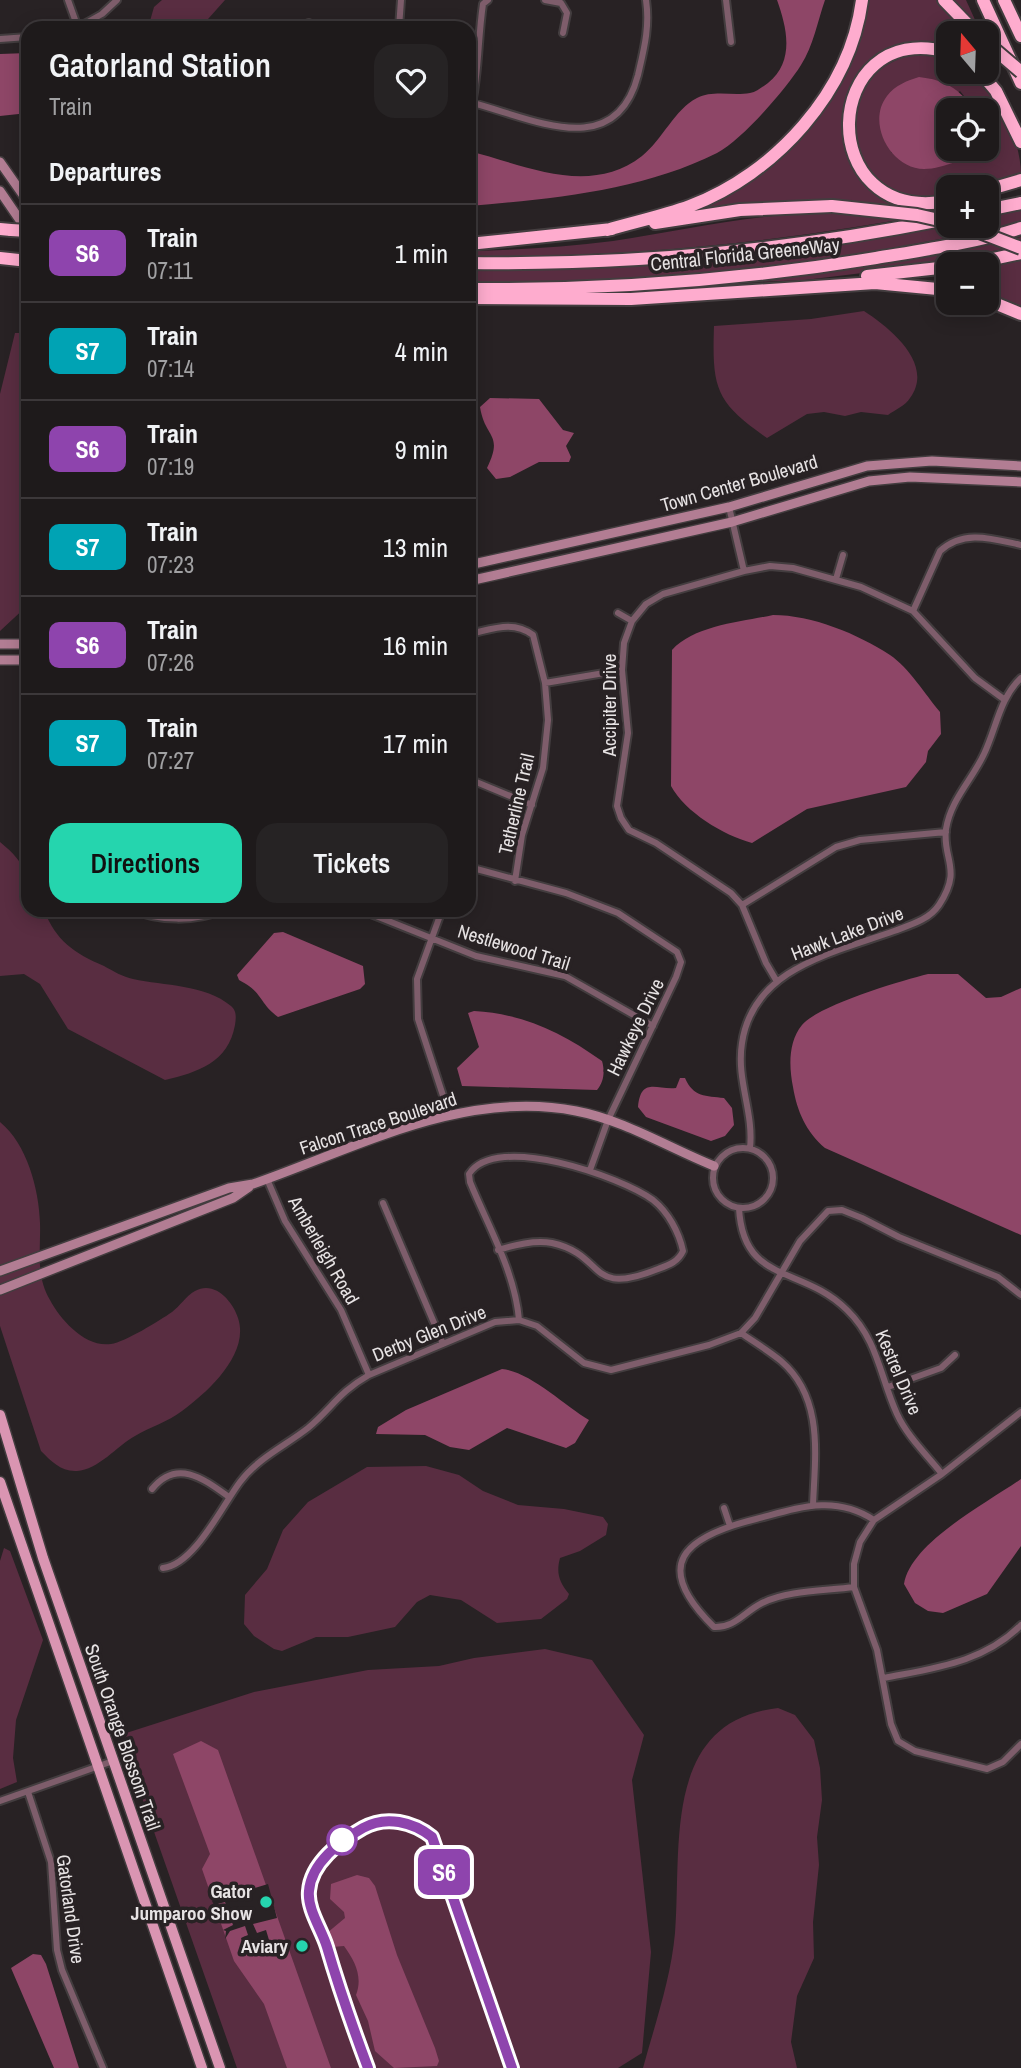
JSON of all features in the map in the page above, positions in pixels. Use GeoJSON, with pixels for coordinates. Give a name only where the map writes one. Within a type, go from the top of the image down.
{"type":"FeatureCollection","features":[{"type":"Feature","properties":{"kind":"highway"},"geometry":{"type":"LineString","coordinates":[[607,230],[690,206],[751,173],[776,153],[816,110],[836,79],[850,45],[862,0]]}},
{"type":"Feature","properties":{"kind":"highway"},"geometry":{"type":"LineString","coordinates":[[944,0],[964,21]]}},
{"type":"Feature","properties":{"kind":"highway"},"geometry":{"type":"LineString","coordinates":[[983,0],[1021,83]]}},
{"type":"Feature","properties":{"kind":"highway"},"geometry":{"type":"LineString","coordinates":[[1004,0],[1021,36]]}},
{"type":"Feature","properties":{"kind":"highway"},"geometry":{"type":"LineString","coordinates":[[936,51],[911,49],[892,55],[872,68],[854,94],[847,128],[848,140],[858,164],[877,186],[894,196],[914,202],[936,201]]}},
{"type":"Feature","properties":{"kind":"highway"},"geometry":{"type":"LineString","coordinates":[[999,53],[1021,72]]}},
{"type":"Feature","properties":{"kind":"highway"},"geometry":{"type":"LineString","coordinates":[[990,84],[1021,142]]}},
{"type":"Feature","properties":{"kind":"highway"},"geometry":{"type":"LineString","coordinates":[[999,186],[1021,180]]}},
{"type":"Feature","properties":{"kind":"highway"},"geometry":{"type":"LineString","coordinates":[[999,208],[1021,203]]}},
{"type":"Feature","properties":{"kind":"highway"},"geometry":{"type":"LineString","coordinates":[[476,243],[607,230],[740,210],[832,206],[936,218]]}},
{"type":"Feature","properties":{"kind":"highway","name":"Central Florida GreeneWay"},"geometry":{"type":"LineString","coordinates":[[476,262],[611,260],[719,253],[825,240],[936,222]]}},
{"type":"Feature","properties":{"kind":"highway","name":"Central Florida GreeneWay"},"geometry":{"type":"LineString","coordinates":[[476,289],[601,287],[733,278],[899,254],[1021,228]]}},
{"type":"Feature","properties":{"kind":"highway"},"geometry":{"type":"LineString","coordinates":[[992,238],[1021,250]]}},
{"type":"Feature","properties":{"kind":"highway"},"geometry":{"type":"LineString","coordinates":[[999,256],[1021,250]]}},
{"type":"Feature","properties":{"kind":"highway"},"geometry":{"type":"LineString","coordinates":[[0,258],[21,260]]}},
{"type":"Feature","properties":{"kind":"highway"},"geometry":{"type":"LineString","coordinates":[[714,293],[936,268]]}},
{"type":"Feature","properties":{"kind":"highway"},"geometry":{"type":"LineString","coordinates":[[476,298],[631,299],[875,283],[936,289]]}},
{"type":"Feature","properties":{"kind":"highway"},"geometry":{"type":"LineString","coordinates":[[999,305],[1021,314]]}},
{"type":"Feature","properties":{"kind":"main road"},"geometry":{"type":"LineString","coordinates":[[0,162],[21,192]]}},
{"type":"Feature","properties":{"kind":"main road"},"geometry":{"type":"LineString","coordinates":[[0,191],[21,221]]}},
{"type":"Feature","properties":{"kind":"main road","name":"Town Center Boulevard"},"geometry":{"type":"LineString","coordinates":[[476,563],[729,507],[867,466],[932,461],[1021,466]]}},
{"type":"Feature","properties":{"kind":"main road","name":"Town Center Boulevard"},"geometry":{"type":"LineString","coordinates":[[476,579],[732,523],[869,481],[910,477],[1021,482]]}},
{"type":"Feature","properties":{"kind":"main road"},"geometry":{"type":"LineString","coordinates":[[0,644],[21,644]]}},
{"type":"Feature","properties":{"kind":"main road"},"geometry":{"type":"LineString","coordinates":[[0,660],[21,660]]}},
{"type":"Feature","properties":{"kind":"main road","name":"Falcon Trace Boulevard"},"geometry":{"type":"LineString","coordinates":[[0,1271],[229,1188],[253,1184],[449,1114],[493,1106],[538,1105],[608,1120],[714,1166]]}},
{"type":"Feature","properties":{"kind":"main road","name":"Falcon Trace Boulevard"},"geometry":{"type":"LineString","coordinates":[[0,1290],[233,1198],[253,1184]]}},
{"type":"Feature","properties":{"kind":"main road","name":"South Orange Blossom Trail"},"geometry":{"type":"LineString","coordinates":[[0,1415],[43,1558],[220,2068]]}},
{"type":"Feature","properties":{"kind":"main road","name":"South Orange Blossom Trail"},"geometry":{"type":"LineString","coordinates":[[0,1482],[202,2068]]}},
{"type":"Feature","properties":{"kind":"street"},"geometry":{"type":"LineString","coordinates":[[68,0],[76,21]]}},
{"type":"Feature","properties":{"kind":"street"},"geometry":{"type":"LineString","coordinates":[[88,21],[117,0]]}},
{"type":"Feature","properties":{"kind":"street"},"geometry":{"type":"LineString","coordinates":[[400,21],[401,0]]}},
{"type":"Feature","properties":{"kind":"street"},"geometry":{"type":"LineString","coordinates":[[476,80],[481,15],[483,4],[488,0]]}},
{"type":"Feature","properties":{"kind":"street"},"geometry":{"type":"LineString","coordinates":[[545,0],[561,3],[567,13],[563,33]]}},
{"type":"Feature","properties":{"kind":"street"},"geometry":{"type":"LineString","coordinates":[[476,105],[571,130],[585,129],[608,120],[626,105],[634,88],[648,35],[646,0]]}},
{"type":"Feature","properties":{"kind":"street"},"geometry":{"type":"LineString","coordinates":[[726,0],[731,42]]}},
{"type":"Feature","properties":{"kind":"street"},"geometry":{"type":"LineString","coordinates":[[0,39],[21,38]]}},
{"type":"Feature","properties":{"kind":"street"},"geometry":{"type":"LineString","coordinates":[[729,507],[744,571]]}},
{"type":"Feature","properties":{"kind":"street"},"geometry":{"type":"LineString","coordinates":[[913,611],[940,551],[947,544],[972,536],[1021,545]]}},
{"type":"Feature","properties":{"kind":"street"},"geometry":{"type":"LineString","coordinates":[[836,579],[844,555]]}},
{"type":"Feature","properties":{"kind":"street"},"geometry":{"type":"LineString","coordinates":[[618,613],[632,621],[646,604],[663,594],[744,571],[770,566],[793,568],[885,596],[913,611],[975,678],[1004,700]]}},
{"type":"Feature","properties":{"kind":"street","name":"Accipiter Drive"},"geometry":{"type":"LineString","coordinates":[[632,621],[624,643],[622,670],[628,733],[617,806],[621,818],[629,830],[732,893],[742,905],[776,980]]}},
{"type":"Feature","properties":{"kind":"street","name":"Tetherline Trail"},"geometry":{"type":"LineString","coordinates":[[476,632],[506,626],[521,626],[533,635],[545,683],[548,720],[542,768],[522,835],[515,881]]}},
{"type":"Feature","properties":{"kind":"street"},"geometry":{"type":"LineString","coordinates":[[545,683],[622,670]]}},
{"type":"Feature","properties":{"kind":"street","name":"Hawk Lake Drive"},"geometry":{"type":"LineString","coordinates":[[750,1148],[752,1126],[739,1071],[747,1021],[756,1003],[776,980],[796,967],[919,922],[937,908],[947,890],[952,870],[946,832],[952,805],[983,756],[1004,700],[1021,678]]}},
{"type":"Feature","properties":{"kind":"street"},"geometry":{"type":"LineString","coordinates":[[476,782],[532,805]]}},
{"type":"Feature","properties":{"kind":"street"},"geometry":{"type":"LineString","coordinates":[[742,905],[836,847],[860,839],[946,832]]}},
{"type":"Feature","properties":{"kind":"street","name":"Hawkeye Drive"},"geometry":{"type":"LineString","coordinates":[[476,869],[566,893],[618,913],[677,952],[681,962],[608,1120],[590,1170]]}},
{"type":"Feature","properties":{"kind":"street"},"geometry":{"type":"LineString","coordinates":[[176,917],[202,917]]}},
{"type":"Feature","properties":{"kind":"street","name":"Nestlewood Trail"},"geometry":{"type":"LineString","coordinates":[[378,917],[476,956],[565,976],[653,1026]]}},
{"type":"Feature","properties":{"kind":"street"},"geometry":{"type":"LineString","coordinates":[[439,917],[417,979],[418,1019],[449,1114]]}},
{"type":"Feature","properties":{"kind":"street"},"geometry":{"type":"LineString","coordinates":[[750,1148],[765,1156],[771,1165],[773,1186],[763,1200],[738,1208],[728,1205],[715,1188],[714,1166],[727,1152],[750,1148]]}},
{"type":"Feature","properties":{"kind":"street"},"geometry":{"type":"LineString","coordinates":[[498,1250],[516,1244],[551,1243],[568,1248],[605,1277],[618,1281],[633,1279],[680,1257],[681,1244],[662,1209],[651,1199],[590,1170],[528,1158],[488,1161],[474,1166],[470,1174],[470,1182],[498,1250],[517,1294],[519,1320],[537,1326],[584,1363],[611,1370],[636,1366],[741,1333],[755,1318],[800,1241],[828,1211],[842,1210],[998,1277],[1021,1295]]}},
{"type":"Feature","properties":{"kind":"street","name":"Amberleigh Road"},"geometry":{"type":"LineString","coordinates":[[267,1179],[283,1222],[341,1310],[369,1375]]}},
{"type":"Feature","properties":{"kind":"street"},"geometry":{"type":"LineString","coordinates":[[383,1203],[443,1344]]}},
{"type":"Feature","properties":{"kind":"street","name":"Kestrel Drive"},"geometry":{"type":"LineString","coordinates":[[738,1208],[740,1233],[747,1248],[759,1261],[821,1290],[846,1309],[867,1334],[880,1359],[898,1416],[942,1474]]}},
{"type":"Feature","properties":{"kind":"street","name":"Derby Glen Drive"},"geometry":{"type":"LineString","coordinates":[[163,1568],[174,1567],[187,1557],[229,1497],[262,1460],[307,1428],[349,1386],[495,1322],[519,1320]]}},
{"type":"Feature","properties":{"kind":"street"},"geometry":{"type":"LineString","coordinates":[[741,1333],[792,1372],[811,1407],[816,1427],[813,1505]]}},
{"type":"Feature","properties":{"kind":"street"},"geometry":{"type":"LineString","coordinates":[[888,1387],[941,1368],[955,1355]]}},
{"type":"Feature","properties":{"kind":"street"},"geometry":{"type":"LineString","coordinates":[[1021,1412],[942,1474],[874,1520],[860,1542],[853,1587],[877,1650],[891,1724],[898,1741],[915,1751],[987,1769],[1003,1762],[1021,1744]]}},
{"type":"Feature","properties":{"kind":"street"},"geometry":{"type":"LineString","coordinates":[[152,1489],[160,1479],[183,1471],[200,1476],[229,1497]]}},
{"type":"Feature","properties":{"kind":"street"},"geometry":{"type":"LineString","coordinates":[[853,1587],[787,1596],[762,1603],[727,1628],[715,1627],[683,1587],[679,1571],[685,1552],[703,1536],[730,1525],[813,1505],[855,1507],[874,1520]]}},
{"type":"Feature","properties":{"kind":"street"},"geometry":{"type":"LineString","coordinates":[[724,1508],[730,1525]]}},
{"type":"Feature","properties":{"kind":"street"},"geometry":{"type":"LineString","coordinates":[[884,1678],[978,1657],[1009,1637],[1021,1625]]}},
{"type":"Feature","properties":{"kind":"street"},"geometry":{"type":"LineString","coordinates":[[0,1801],[113,1761]]}},
{"type":"Feature","properties":{"kind":"street","name":"Gatorland Drive"},"geometry":{"type":"LineString","coordinates":[[28,1791],[51,1861],[57,1950],[62,1970],[103,2068]]}},
{"type":"Feature","properties":{"kind":"street"},"geometry":{"type":"LineString","coordinates":[[181,2006],[197,2001]]}},
{"type":"Feature","properties":{"kind":"shaded area"},"geometry":{"type":"Polygon","coordinates":[[[162,0],[225,0],[206,21],[150,21],[154,7],[162,0]]]}},
{"type":"Feature","properties":{"kind":"shaded area"},"geometry":{"type":"Polygon","coordinates":[[[777,0],[825,0],[812,42],[801,65],[763,113],[739,137],[717,153],[688,166],[627,185],[564,196],[476,205],[476,153],[557,174],[600,174],[622,168],[642,156],[682,109],[697,98],[709,94],[755,92],[777,74],[782,65],[786,44],[784,22],[777,0]]]}},
{"type":"Feature","properties":{"kind":"shaded area"},"geometry":{"type":"Polygon","coordinates":[[[867,0],[936,0],[956,21],[936,21],[936,46],[909,46],[887,56],[860,77],[846,103],[843,131],[850,158],[865,182],[887,200],[915,209],[936,207],[936,213],[829,231],[710,246],[590,254],[476,256],[476,251],[595,243],[749,219],[831,213],[831,200],[786,201],[692,212],[805,132],[867,0]]]}},
{"type":"Feature","properties":{"kind":"shaded area"},"geometry":{"type":"Polygon","coordinates":[[[953,0],[966,0],[976,21],[971,21],[953,0]]]}},
{"type":"Feature","properties":{"kind":"shaded area"},"geometry":{"type":"Polygon","coordinates":[[[21,53],[21,114],[0,116],[0,54],[21,53]]]}},
{"type":"Feature","properties":{"kind":"shaded area"},"geometry":{"type":"Polygon","coordinates":[[[916,53],[936,56],[936,84],[984,84],[994,98],[966,98],[960,91],[952,98],[936,98],[936,112],[891,152],[904,161],[929,167],[958,161],[999,161],[999,105],[1013,133],[1021,175],[999,182],[999,175],[936,175],[936,196],[908,195],[882,184],[864,163],[858,150],[854,122],[864,86],[876,73],[891,63],[916,53]]]}},
{"type":"Feature","properties":{"kind":"shaded area"},"geometry":{"type":"Polygon","coordinates":[[[919,77],[936,80],[936,84],[945,84],[965,98],[936,98],[936,161],[958,161],[932,168],[912,167],[892,153],[885,143],[879,119],[881,107],[894,89],[919,77]]]}},
{"type":"Feature","properties":{"kind":"shaded area"},"geometry":{"type":"Polygon","coordinates":[[[1021,208],[1021,224],[999,228],[999,213],[1021,208]]]}},
{"type":"Feature","properties":{"kind":"shaded area"},"geometry":{"type":"Polygon","coordinates":[[[936,225],[936,238],[946,238],[801,265],[635,281],[476,284],[476,267],[532,268],[936,225]]]}},
{"type":"Feature","properties":{"kind":"shaded area"},"geometry":{"type":"Polygon","coordinates":[[[1021,237],[1021,246],[988,252],[949,252],[1021,237]]]}},
{"type":"Feature","properties":{"kind":"shaded area"},"geometry":{"type":"Polygon","coordinates":[[[936,255],[936,261],[887,270],[805,280],[758,282],[936,255]]]}},
{"type":"Feature","properties":{"kind":"shaded area"},"geometry":{"type":"Polygon","coordinates":[[[1021,256],[1021,309],[999,300],[999,261],[1021,256]]]}},
{"type":"Feature","properties":{"kind":"shaded area"},"geometry":{"type":"Polygon","coordinates":[[[864,311],[897,337],[913,360],[917,372],[916,385],[908,401],[888,415],[861,412],[845,416],[824,412],[807,414],[767,438],[736,414],[720,392],[714,365],[714,326],[811,319],[864,311]]]}},
{"type":"Feature","properties":{"kind":"shaded area"},"geometry":{"type":"Polygon","coordinates":[[[15,333],[21,333],[21,612],[0,631],[0,394],[15,333]]]}},
{"type":"Feature","properties":{"kind":"shaded area"},"geometry":{"type":"Polygon","coordinates":[[[490,398],[539,399],[563,430],[574,433],[566,446],[571,457],[569,462],[539,462],[510,477],[496,479],[487,468],[494,442],[480,407],[490,398]]]}},
{"type":"Feature","properties":{"kind":"shaded area"},"geometry":{"type":"Polygon","coordinates":[[[773,615],[803,618],[834,627],[890,655],[910,674],[940,712],[941,734],[928,751],[926,762],[906,787],[807,809],[752,843],[706,821],[685,805],[671,786],[672,650],[693,635],[706,630],[773,615]]]}},
{"type":"Feature","properties":{"kind":"shaded area"},"geometry":{"type":"Polygon","coordinates":[[[0,842],[21,864],[21,917],[47,917],[67,945],[126,977],[197,990],[221,999],[233,1008],[235,1025],[226,1048],[210,1064],[165,1080],[68,1029],[40,984],[24,974],[0,976],[0,842]]]}},
{"type":"Feature","properties":{"kind":"shaded area"},"geometry":{"type":"Polygon","coordinates":[[[283,932],[363,966],[365,984],[360,989],[278,1017],[237,975],[274,933],[283,932]]]}},
{"type":"Feature","properties":{"kind":"shaded area"},"geometry":{"type":"Polygon","coordinates":[[[928,974],[958,974],[986,998],[1001,997],[1021,988],[1021,1235],[825,1148],[808,1128],[800,1113],[790,1063],[794,1039],[802,1025],[811,1017],[842,1002],[928,974]]]}},
{"type":"Feature","properties":{"kind":"shaded area"},"geometry":{"type":"Polygon","coordinates":[[[474,1011],[526,1020],[572,1041],[602,1061],[601,1084],[597,1090],[462,1086],[457,1068],[479,1047],[468,1013],[474,1011]]]}},
{"type":"Feature","properties":{"kind":"shaded area"},"geometry":{"type":"Polygon","coordinates":[[[680,1078],[685,1078],[696,1092],[724,1098],[732,1108],[734,1125],[725,1136],[711,1141],[646,1117],[638,1107],[642,1092],[646,1088],[676,1088],[680,1078]]]}},
{"type":"Feature","properties":{"kind":"shaded area"},"geometry":{"type":"Polygon","coordinates":[[[0,1122],[18,1142],[34,1182],[39,1210],[41,1271],[45,1290],[60,1315],[75,1331],[101,1344],[117,1342],[159,1321],[192,1293],[202,1288],[216,1290],[222,1294],[232,1305],[238,1318],[238,1345],[224,1371],[203,1394],[177,1415],[128,1440],[85,1470],[71,1471],[61,1468],[41,1451],[0,1326],[0,1122]]]}},
{"type":"Feature","properties":{"kind":"shaded area"},"geometry":{"type":"Polygon","coordinates":[[[502,1369],[535,1382],[589,1420],[575,1443],[566,1448],[507,1428],[469,1450],[450,1447],[425,1435],[376,1434],[378,1427],[406,1410],[502,1369]]]}},
{"type":"Feature","properties":{"kind":"shaded area"},"geometry":{"type":"Polygon","coordinates":[[[426,1466],[459,1475],[483,1491],[518,1505],[564,1509],[603,1517],[608,1524],[606,1535],[580,1551],[560,1558],[558,1573],[569,1594],[567,1599],[541,1619],[497,1623],[461,1600],[430,1595],[417,1602],[395,1627],[348,1637],[316,1637],[282,1651],[254,1636],[244,1624],[245,1595],[267,1569],[283,1530],[308,1502],[367,1467],[426,1466]]]}},
{"type":"Feature","properties":{"kind":"shaded area"},"geometry":{"type":"Polygon","coordinates":[[[1021,1479],[1021,1546],[987,1594],[943,1613],[928,1611],[915,1603],[904,1584],[920,1553],[952,1525],[1021,1479]]]}},
{"type":"Feature","properties":{"kind":"shaded area"},"geometry":{"type":"Polygon","coordinates":[[[4,1548],[10,1551],[43,1640],[16,1720],[13,1758],[17,1782],[0,1789],[0,1561],[4,1548]]]}},
{"type":"Feature","properties":{"kind":"shaded area"},"geometry":{"type":"Polygon","coordinates":[[[545,1649],[592,1660],[644,1735],[632,1780],[651,1952],[642,2053],[618,2068],[237,2068],[120,1735],[254,1692],[368,1670],[439,1666],[474,1658],[545,1649]]]}},
{"type":"Feature","properties":{"kind":"shaded area"},"geometry":{"type":"Polygon","coordinates":[[[778,1708],[795,1715],[814,1740],[820,1768],[822,1800],[817,1837],[819,1865],[813,1922],[814,1958],[797,1996],[791,2042],[797,2068],[643,2068],[673,1950],[680,1828],[685,1794],[696,1762],[714,1737],[740,1718],[778,1708]]]}},
{"type":"Feature","properties":{"kind":"shaded area"},"geometry":{"type":"Polygon","coordinates":[[[201,1741],[218,1750],[331,2068],[287,2068],[264,2004],[234,1961],[202,1869],[210,1854],[173,1754],[201,1741]]]}},
{"type":"Feature","properties":{"kind":"shaded area"},"geometry":{"type":"Polygon","coordinates":[[[357,1875],[369,1878],[375,1886],[397,1955],[435,2048],[439,2061],[437,2066],[394,2068],[375,2051],[368,2021],[356,1995],[359,1982],[354,1963],[344,1946],[332,1947],[327,1933],[345,1918],[344,1912],[330,1899],[331,1884],[357,1875]]]}},
{"type":"Feature","properties":{"kind":"shaded area"},"geometry":{"type":"Polygon","coordinates":[[[33,1954],[41,1955],[46,1964],[79,2068],[54,2068],[11,1968],[33,1954]]]}},
{"type":"Feature","properties":{"kind":"pier"},"geometry":{"type":"Polygon","coordinates":[[[268,1884],[277,1918],[253,1924],[257,1933],[266,1930],[269,1940],[244,1948],[241,1938],[248,1935],[245,1926],[230,1931],[225,1939],[226,1931],[223,1930],[233,1925],[225,1902],[214,1905],[212,1901],[268,1884]]]}},
{"type":"Feature","properties":{"kind":"railway"},"geometry":{"type":"LineString","coordinates":[[368,2068],[312,1912],[309,1891],[315,1871],[321,1862],[345,1839],[372,1824],[390,1821],[416,1827],[432,1837],[512,2068]]}},
{"type":"Feature","properties":{"kind":"train","name":"S6"},"geometry":{"type":"LineString","coordinates":[[368,2068],[333,1974],[327,1947],[308,1892],[317,1870],[342,1840],[367,1826],[398,1821],[416,1825],[432,1837],[512,2068]]}},
{"type":"Feature","properties":{"kind":"place","name":"Gator Jumparoo Show"},"geometry":{"type":"Point","coordinates":[266,1902]}},
{"type":"Feature","properties":{"kind":"place","name":"Aviary"},"geometry":{"type":"Point","coordinates":[302,1946]}}]}
